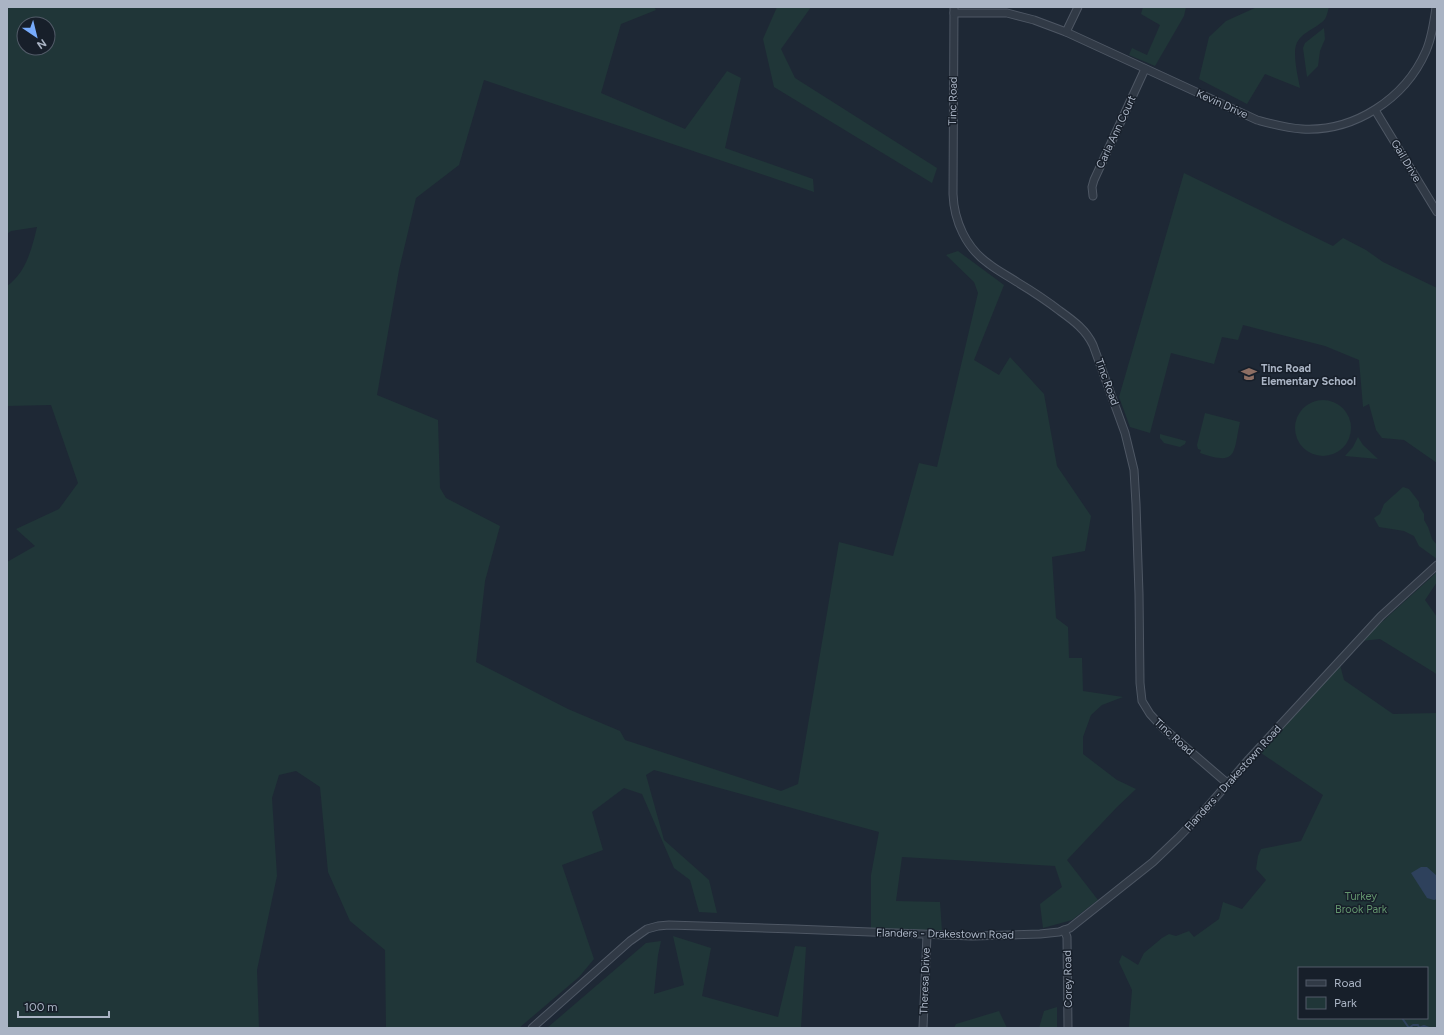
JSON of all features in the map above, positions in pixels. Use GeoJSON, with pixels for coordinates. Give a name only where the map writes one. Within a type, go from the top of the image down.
{"type":"FeatureCollection","features":[{"type":"Feature","properties":{"kind":"street"},"geometry":{"type":"LineString","coordinates":[[1066,32],[1078,7]]}},
{"type":"Feature","properties":{"kind":"street","name":"Kevin Drive"},"geometry":{"type":"LineString","coordinates":[[954,10],[1007,13],[1026,17],[1066,32],[1257,120],[1276,126],[1289,128],[1316,129],[1350,122],[1375,110],[1398,91],[1416,71],[1426,51],[1433,28],[1436,7]]}},
{"type":"Feature","properties":{"kind":"street","name":"Tinc Road"},"geometry":{"type":"LineString","coordinates":[[954,10],[953,194],[954,207],[958,222],[968,242],[980,258],[1072,319],[1086,332],[1093,345],[1125,433],[1134,470],[1139,594],[1140,683],[1142,701],[1150,714],[1162,727],[1227,783]]}},
{"type":"Feature","properties":{"kind":"street","name":"Carla Ann Court"},"geometry":{"type":"LineString","coordinates":[[1093,196],[1092,187],[1094,180],[1145,69]]}},
{"type":"Feature","properties":{"kind":"street","name":"Gail Drive"},"geometry":{"type":"LineString","coordinates":[[1375,110],[1437,212]]}},
{"type":"Feature","properties":{"kind":"street","name":"Flanders - Drakestown Road"},"geometry":{"type":"LineString","coordinates":[[532,1028],[630,941],[643,931],[658,926],[717,926],[972,936],[1040,934],[1064,930],[1079,921],[1153,862],[1197,818],[1227,783],[1381,616],[1437,566]]}},
{"type":"Feature","properties":{"kind":"street","name":"Corey Road"},"geometry":{"type":"LineString","coordinates":[[1064,930],[1067,937],[1068,1028]]}},
{"type":"Feature","properties":{"kind":"street","name":"Theresa Drive"},"geometry":{"type":"LineString","coordinates":[[923,1028],[927,935]]}},
{"type":"Feature","properties":{"kind":"green space"},"geometry":{"type":"Polygon","coordinates":[[[7,7],[654,7],[656,10],[621,24],[601,93],[685,129],[727,71],[741,78],[725,148],[813,179],[814,192],[484,80],[459,165],[416,198],[399,270],[377,395],[438,420],[440,488],[446,498],[500,526],[485,581],[476,662],[568,709],[620,731],[625,740],[781,791],[798,784],[839,542],[893,556],[919,463],[937,467],[978,293],[974,282],[946,255],[958,251],[1004,285],[974,360],[999,375],[1010,357],[1044,394],[1057,466],[1091,516],[1085,551],[1052,557],[1056,618],[1068,627],[1069,658],[1082,658],[1083,691],[1123,697],[1102,705],[1091,715],[1083,737],[1083,754],[1117,780],[1136,789],[1067,860],[1098,900],[1072,920],[1043,928],[1040,904],[1062,887],[1055,866],[902,857],[896,901],[940,902],[942,931],[871,928],[871,875],[879,832],[654,770],[646,775],[664,840],[709,880],[717,913],[699,912],[690,880],[674,868],[642,794],[624,788],[592,812],[603,850],[562,865],[594,959],[579,977],[519,1028],[386,1028],[385,950],[350,921],[328,872],[320,787],[296,771],[279,775],[272,798],[277,876],[257,970],[259,1028],[7,1028],[7,562],[35,546],[16,529],[59,509],[78,483],[51,405],[7,406],[7,286],[14,281],[24,267],[37,227],[11,231],[7,234],[7,7]]]}},
{"type":"Feature","properties":{"kind":"green space"},"geometry":{"type":"Polygon","coordinates":[[[777,7],[811,7],[781,49],[795,78],[937,168],[932,183],[774,87],[763,39],[777,7]]]}},
{"type":"Feature","properties":{"kind":"green space"},"geometry":{"type":"Polygon","coordinates":[[[1143,7],[1186,7],[1184,16],[1155,66],[1129,55],[1132,48],[1147,55],[1160,25],[1141,14],[1143,7]]]}},
{"type":"Feature","properties":{"kind":"green space"},"geometry":{"type":"Polygon","coordinates":[[[1257,7],[1329,7],[1325,19],[1302,36],[1296,46],[1295,53],[1300,88],[1265,74],[1247,104],[1199,79],[1209,37],[1226,21],[1257,7]]]}},
{"type":"Feature","properties":{"kind":"green space"},"geometry":{"type":"Polygon","coordinates":[[[1324,28],[1325,39],[1320,51],[1318,66],[1307,77],[1303,48],[1305,43],[1324,28]]]}},
{"type":"Feature","properties":{"kind":"green space"},"geometry":{"type":"Polygon","coordinates":[[[1184,173],[1333,246],[1343,238],[1366,250],[1383,262],[1437,288],[1437,463],[1404,440],[1382,438],[1376,430],[1369,404],[1363,407],[1359,360],[1325,346],[1243,325],[1238,340],[1222,337],[1214,364],[1171,353],[1150,433],[1130,427],[1119,397],[1184,173]]]}},
{"type":"Feature","properties":{"kind":"green space"},"geometry":{"type":"Polygon","coordinates":[[[1323,400],[1338,405],[1346,413],[1351,428],[1346,443],[1338,451],[1323,456],[1308,451],[1300,443],[1295,428],[1300,413],[1308,405],[1323,400]]]}},
{"type":"Feature","properties":{"kind":"green space"},"geometry":{"type":"Polygon","coordinates":[[[1205,413],[1240,422],[1234,449],[1232,454],[1228,457],[1212,457],[1200,453],[1201,450],[1198,449],[1197,445],[1205,413]]]}},
{"type":"Feature","properties":{"kind":"green space"},"geometry":{"type":"Polygon","coordinates":[[[1160,434],[1186,441],[1185,444],[1180,447],[1164,443],[1160,438],[1160,434]]]}},
{"type":"Feature","properties":{"kind":"green space"},"geometry":{"type":"Polygon","coordinates":[[[1358,437],[1363,445],[1378,459],[1345,456],[1353,447],[1358,437]]]}},
{"type":"Feature","properties":{"kind":"green space"},"geometry":{"type":"Polygon","coordinates":[[[1403,487],[1409,489],[1419,502],[1419,506],[1424,514],[1424,520],[1432,539],[1437,545],[1437,559],[1419,546],[1414,536],[1404,531],[1379,527],[1374,518],[1380,514],[1384,504],[1403,487]]]}},
{"type":"Feature","properties":{"kind":"green space"},"geometry":{"type":"Polygon","coordinates":[[[1437,572],[1437,582],[1425,600],[1437,617],[1437,675],[1380,639],[1361,641],[1437,572]]]}},
{"type":"Feature","properties":{"kind":"green space","name":"Turkey Brook Park"},"geometry":{"type":"Polygon","coordinates":[[[1340,665],[1344,680],[1393,714],[1437,713],[1437,1028],[1121,1028],[1129,1027],[1132,990],[1119,962],[1122,955],[1138,965],[1144,953],[1169,934],[1176,936],[1189,931],[1194,937],[1219,919],[1223,902],[1242,909],[1266,880],[1256,869],[1258,856],[1261,849],[1301,841],[1323,795],[1261,753],[1340,665]]]}},
{"type":"Feature","properties":{"kind":"green space"},"geometry":{"type":"Polygon","coordinates":[[[673,936],[711,948],[702,996],[778,1017],[795,946],[806,947],[801,1028],[547,1028],[646,943],[661,941],[654,994],[684,985],[673,936]]]}},
{"type":"Feature","properties":{"kind":"green space"},"geometry":{"type":"Polygon","coordinates":[[[1057,1007],[1057,1028],[1039,1028],[1044,1011],[1057,1007]]]}},
{"type":"Feature","properties":{"kind":"green space"},"geometry":{"type":"Polygon","coordinates":[[[999,1011],[1007,1028],[954,1028],[956,1024],[999,1011]]]}},
{"type":"Feature","properties":{"kind":"water"},"geometry":{"type":"Polygon","coordinates":[[[1421,867],[1427,867],[1437,876],[1437,899],[1434,900],[1427,898],[1411,873],[1421,867]]]}},
{"type":"Feature","properties":{"kind":"waterway"},"geometry":{"type":"LineString","coordinates":[[1403,1019],[1409,1028],[1413,1025],[1418,1025],[1419,1028],[1424,1026],[1429,1028]]}},
{"type":"Feature","properties":{"kind":"place","name":"Tinc Road Elementary School"},"geometry":{"type":"Point","coordinates":[1249,374]}}]}
